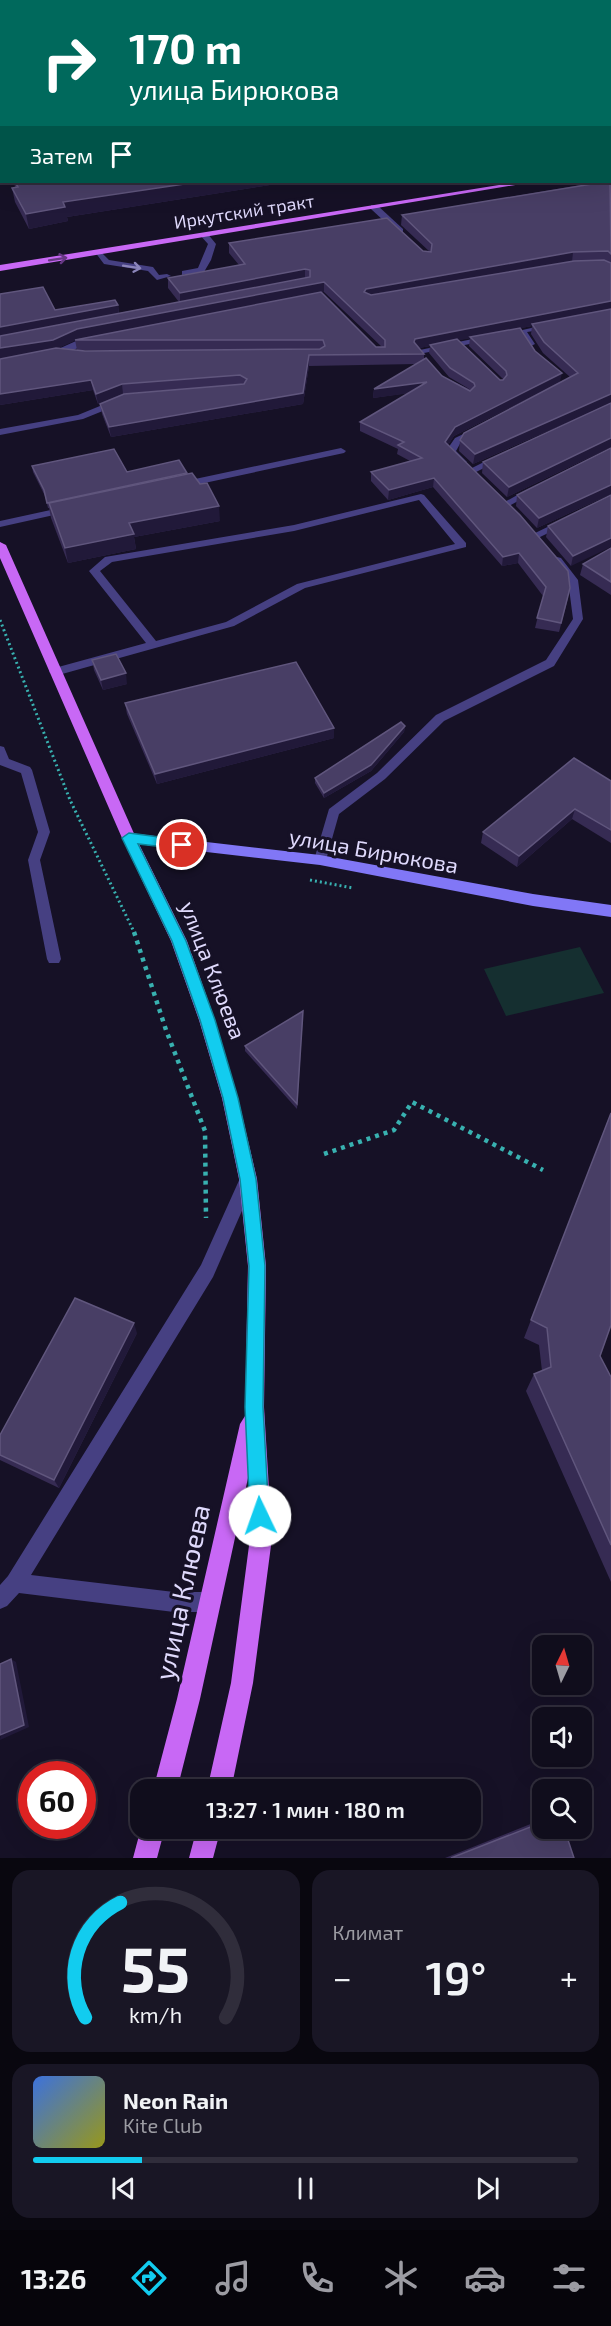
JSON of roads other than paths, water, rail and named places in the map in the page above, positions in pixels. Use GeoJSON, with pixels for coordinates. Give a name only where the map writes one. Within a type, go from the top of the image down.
{"type":"FeatureCollection","features":[{"type":"Feature","properties":{"kind":"main road","name":"Иркутский тракт"},"geometry":{"type":"LineString","coordinates":[[0,259],[474,183]]}},
{"type":"Feature","properties":{"kind":"main road","name":"Иркутский тракт"},"geometry":{"type":"LineString","coordinates":[[0,268],[523,183]]}},
{"type":"Feature","properties":{"kind":"main road","name":"улица Клюева"},"geometry":{"type":"LineString","coordinates":[[0,545],[129,838],[179,941],[207,1020],[230,1098],[248,1179],[257,1266],[254,1407],[261,1538],[242,1683],[221,1779]]}},
{"type":"Feature","properties":{"kind":"main road","name":"улица Клюева"},"geometry":{"type":"LineString","coordinates":[[168,1779],[182,1729],[211,1602],[224,1531],[254,1407]]}},
{"type":"Feature","properties":{"kind":"main road"},"geometry":{"type":"LineString","coordinates":[[145,1858],[150,1839]]}},
{"type":"Feature","properties":{"kind":"main road"},"geometry":{"type":"LineString","coordinates":[[201,1858],[206,1839]]}},
{"type":"Feature","properties":{"kind":"street","name":"улица Бирюкова"},"geometry":{"type":"LineString","coordinates":[[129,838],[320,860],[533,900],[611,911]]}},
{"type":"Feature","properties":{"kind":"lane"},"geometry":{"type":"LineString","coordinates":[[374,207],[404,234]]}},
{"type":"Feature","properties":{"kind":"lane"},"geometry":{"type":"LineString","coordinates":[[185,273],[201,270],[207,260],[212,244],[204,235]]}},
{"type":"Feature","properties":{"kind":"lane"},"geometry":{"type":"LineString","coordinates":[[99,252],[107,262],[150,269],[157,278],[167,276]]}},
{"type":"Feature","properties":{"kind":"lane"},"geometry":{"type":"LineString","coordinates":[[511,333],[555,325]]}},
{"type":"Feature","properties":{"kind":"lane"},"geometry":{"type":"LineString","coordinates":[[522,331],[538,356]]}},
{"type":"Feature","properties":{"kind":"lane"},"geometry":{"type":"LineString","coordinates":[[425,359],[419,351],[501,335]]}},
{"type":"Feature","properties":{"kind":"lane"},"geometry":{"type":"LineString","coordinates":[[57,354],[79,343],[102,339]]}},
{"type":"Feature","properties":{"kind":"lane"},"geometry":{"type":"LineString","coordinates":[[458,343],[466,352]]}},
{"type":"Feature","properties":{"kind":"lane"},"geometry":{"type":"LineString","coordinates":[[34,358],[57,354],[76,355]]}},
{"type":"Feature","properties":{"kind":"lane"},"geometry":{"type":"LineString","coordinates":[[0,432],[80,417],[123,399]]}},
{"type":"Feature","properties":{"kind":"lane"},"geometry":{"type":"LineString","coordinates":[[489,425],[458,440],[451,451],[474,474],[504,456]]}},
{"type":"Feature","properties":{"kind":"lane"},"geometry":{"type":"LineString","coordinates":[[166,489],[340,451]]}},
{"type":"Feature","properties":{"kind":"lane"},"geometry":{"type":"LineString","coordinates":[[498,496],[509,507],[548,483]]}},
{"type":"Feature","properties":{"kind":"lane"},"geometry":{"type":"LineString","coordinates":[[55,672],[230,624],[301,586],[462,545],[421,497],[294,528],[110,559],[94,571],[153,645]]}},
{"type":"Feature","properties":{"kind":"lane"},"geometry":{"type":"LineString","coordinates":[[0,524],[85,506]]}},
{"type":"Feature","properties":{"kind":"lane"},"geometry":{"type":"LineString","coordinates":[[320,860],[333,812],[381,776],[440,718],[550,663],[578,619],[574,571],[539,539],[579,514]]}},
{"type":"Feature","properties":{"kind":"lane"},"geometry":{"type":"LineString","coordinates":[[0,750],[4,762],[26,770],[44,832],[34,860],[54,960]]}},
{"type":"Feature","properties":{"kind":"lane"},"geometry":{"type":"LineString","coordinates":[[0,1599],[15,1583],[207,1271],[248,1179]]}},
{"type":"Feature","properties":{"kind":"lane"},"geometry":{"type":"LineString","coordinates":[[15,1583],[174,1602],[211,1602]]}}]}
